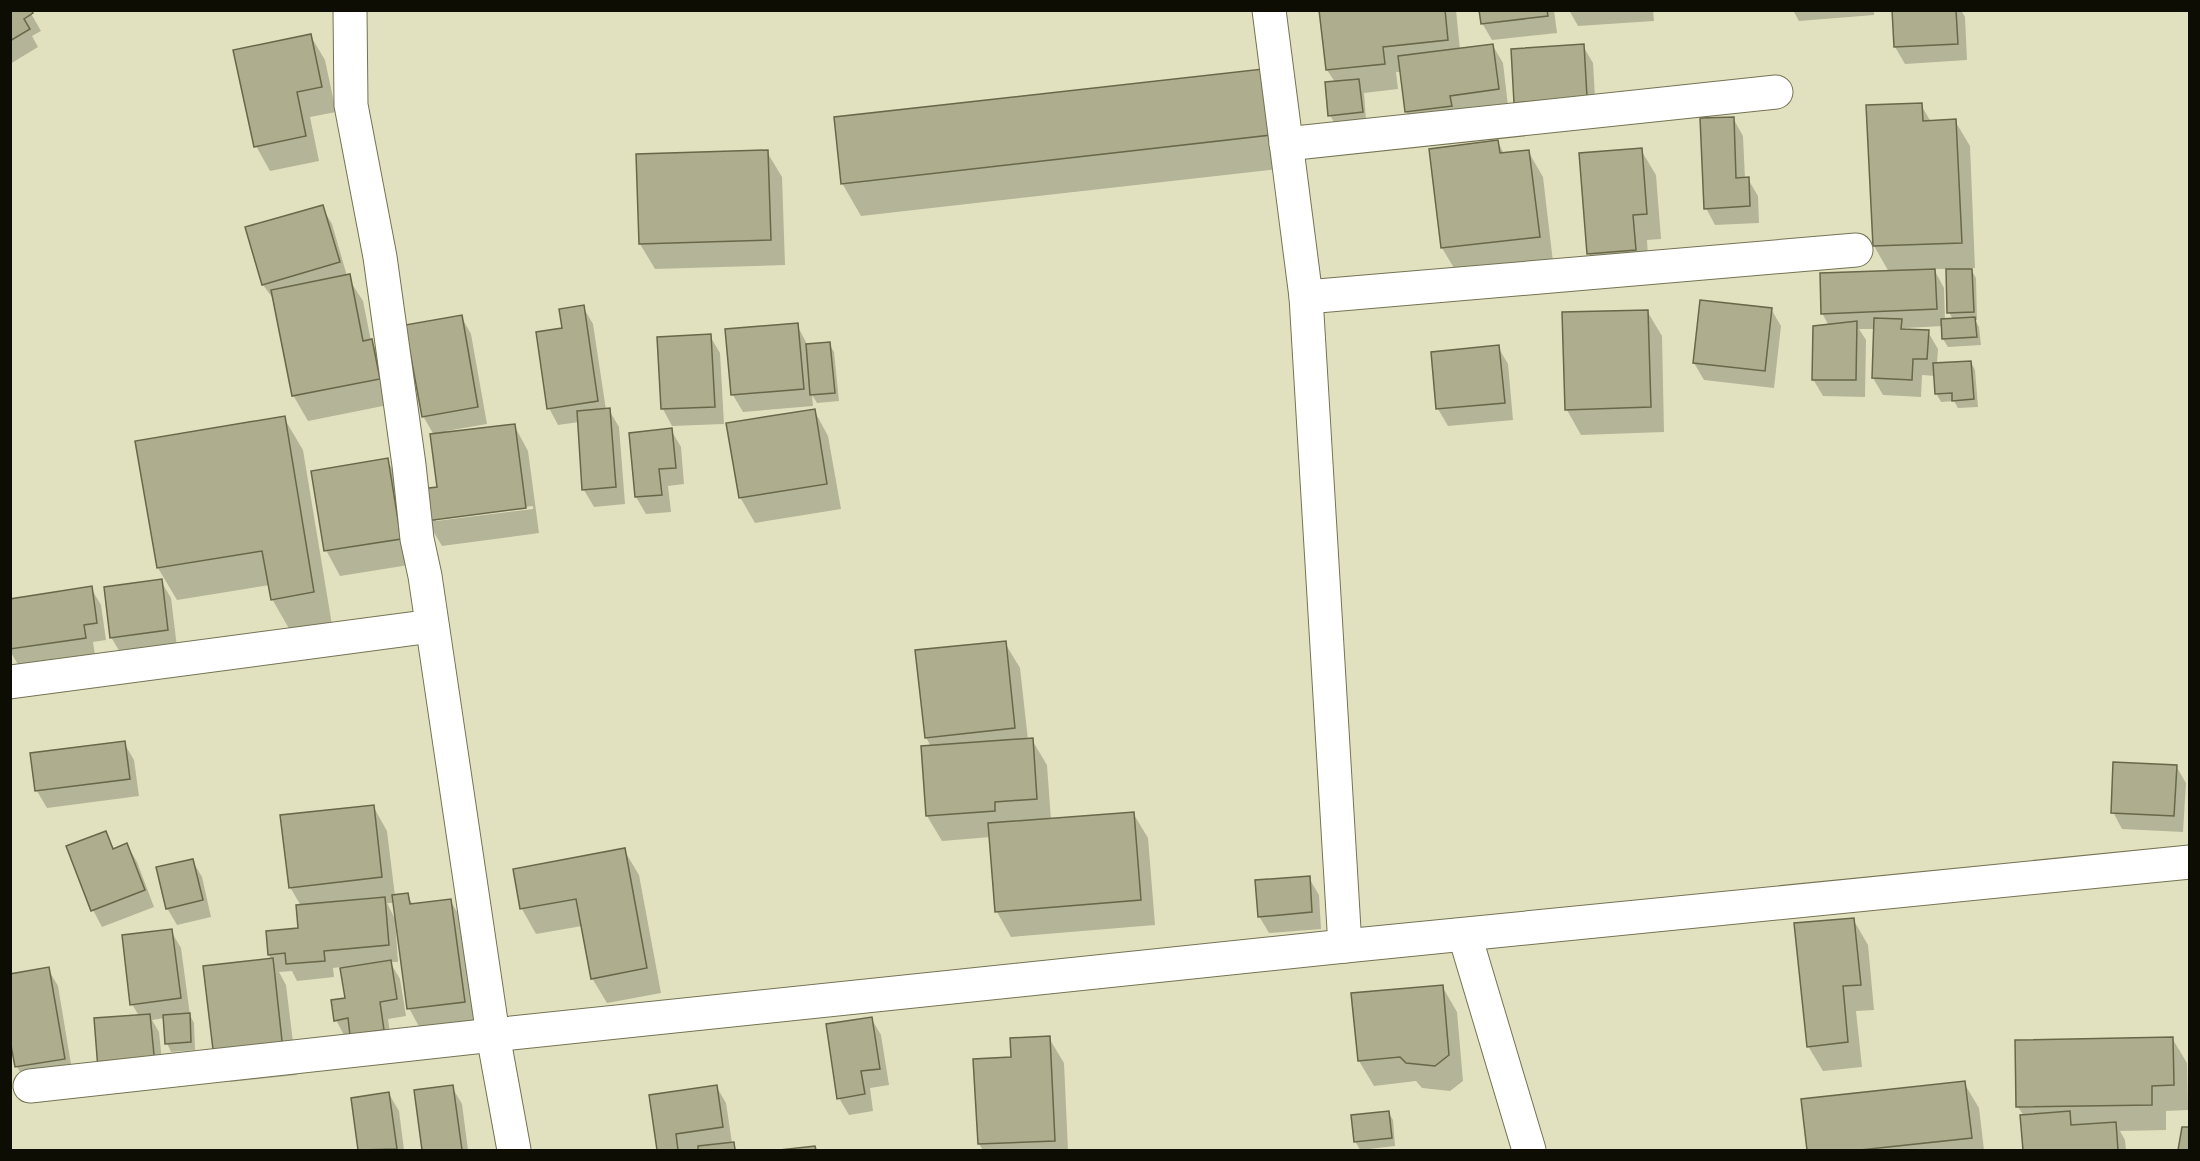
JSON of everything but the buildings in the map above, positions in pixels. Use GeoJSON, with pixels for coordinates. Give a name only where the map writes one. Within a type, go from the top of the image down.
{"type":"FeatureCollection","features":[{"type":"Feature","properties":{"kind":"street"},"geometry":{"type":"LineString","coordinates":[[350,10],[351,105],[380,257],[417,539],[425,576],[493,1035],[514,1150]]}},
{"type":"Feature","properties":{"kind":"street"},"geometry":{"type":"LineString","coordinates":[[1269,10],[1306,297],[1345,946]]}},
{"type":"Feature","properties":{"kind":"street"},"geometry":{"type":"LineString","coordinates":[[1286,144],[1776,92]]}},
{"type":"Feature","properties":{"kind":"street"},"geometry":{"type":"LineString","coordinates":[[1306,297],[1856,250]]}},
{"type":"Feature","properties":{"kind":"street"},"geometry":{"type":"LineString","coordinates":[[10,682],[432,626]]}},
{"type":"Feature","properties":{"kind":"street"},"geometry":{"type":"LineString","coordinates":[[30,1086],[1345,946],[1465,936],[2190,862]]}},
{"type":"Feature","properties":{"kind":"street"},"geometry":{"type":"LineString","coordinates":[[1465,936],[1529,1150]]}}]}
